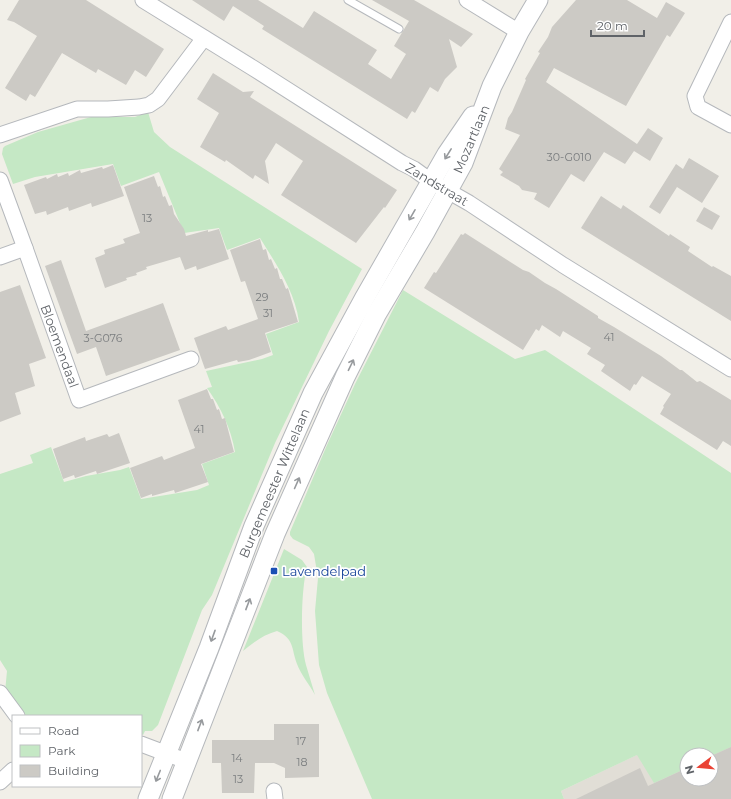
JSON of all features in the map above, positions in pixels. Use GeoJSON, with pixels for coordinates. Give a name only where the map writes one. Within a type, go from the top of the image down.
{"type":"FeatureCollection","features":[{"type":"Feature","properties":{"kind":"street","name":"Zandstraat"},"geometry":{"type":"LineString","coordinates":[[143,0],[260,72],[402,163],[414,168],[439,186],[468,203],[563,265],[731,369]]}},
{"type":"Feature","properties":{"kind":"street"},"geometry":{"type":"LineString","coordinates":[[467,0],[520,32]]}},
{"type":"Feature","properties":{"kind":"street","name":"Mozartlaan"},"geometry":{"type":"LineString","coordinates":[[439,186],[447,154],[492,86],[538,0]]}},
{"type":"Feature","properties":{"kind":"street"},"geometry":{"type":"LineString","coordinates":[[731,22],[695,96],[698,107],[731,125]]}},
{"type":"Feature","properties":{"kind":"street"},"geometry":{"type":"LineString","coordinates":[[0,135],[77,109],[116,109],[148,105],[158,99],[204,38]]}},
{"type":"Feature","properties":{"kind":"street","name":"Bloemendaal"},"geometry":{"type":"LineString","coordinates":[[0,180],[79,400],[191,359]]}},
{"type":"Feature","properties":{"kind":"street","name":"Burgemeester Wittelaan"},"geometry":{"type":"LineString","coordinates":[[148,799],[209,648],[254,526],[313,393],[364,299],[439,186]]}},
{"type":"Feature","properties":{"kind":"street","name":"Burgemeester Wittelaan"},"geometry":{"type":"LineString","coordinates":[[172,799],[275,534],[345,377],[376,315],[425,232],[439,186]]}},
{"type":"Feature","properties":{"kind":"street"},"geometry":{"type":"LineString","coordinates":[[0,258],[25,248]]}},
{"type":"Feature","properties":{"kind":"street"},"geometry":{"type":"LineString","coordinates":[[0,694],[16,715]]}},
{"type":"Feature","properties":{"kind":"street"},"geometry":{"type":"LineString","coordinates":[[142,744],[186,761]]}},
{"type":"Feature","properties":{"kind":"street"},"geometry":{"type":"LineString","coordinates":[[0,782],[12,771]]}},
{"type":"Feature","properties":{"kind":"lane"},"geometry":{"type":"LineString","coordinates":[[348,0],[399,29]]}},
{"type":"Feature","properties":{"kind":"shaded area"},"geometry":{"type":"Polygon","coordinates":[[[731,710],[731,799],[564,799],[561,791],[731,710]]]}},
{"type":"Feature","properties":{"kind":"green space"},"geometry":{"type":"Polygon","coordinates":[[[148,112],[154,132],[170,147],[362,269],[329,331],[275,443],[212,595],[202,610],[158,725],[152,731],[145,731],[143,735],[142,715],[22,715],[5,692],[7,671],[0,660],[0,474],[33,463],[30,455],[51,447],[64,482],[129,467],[141,499],[197,490],[209,485],[202,464],[235,452],[225,418],[207,388],[212,387],[206,371],[262,359],[273,355],[266,334],[299,322],[293,299],[284,278],[260,238],[227,250],[219,228],[184,233],[159,172],[121,186],[113,164],[35,177],[13,184],[2,154],[5,146],[38,132],[91,117],[135,117],[148,112]]]}},
{"type":"Feature","properties":{"kind":"green space"},"geometry":{"type":"Polygon","coordinates":[[[403,290],[515,359],[545,350],[731,473],[731,747],[719,752],[719,747],[679,747],[679,772],[654,783],[637,755],[561,791],[564,799],[372,799],[327,693],[319,665],[315,611],[318,578],[314,554],[309,547],[293,539],[290,535],[327,445],[355,384],[403,290]]]}},
{"type":"Feature","properties":{"kind":"green space"},"geometry":{"type":"Polygon","coordinates":[[[284,549],[302,560],[307,567],[303,589],[302,630],[306,665],[315,695],[299,668],[290,641],[283,634],[277,631],[267,635],[243,651],[284,549]]]}},
{"type":"Feature","properties":{"kind":"building"},"geometry":{"type":"Polygon","coordinates":[[[19,0],[86,0],[164,49],[146,77],[135,70],[126,85],[98,69],[96,73],[62,53],[35,97],[30,94],[26,101],[5,88],[37,36],[14,22],[7,20],[19,0]]]}},
{"type":"Feature","properties":{"kind":"building"},"geometry":{"type":"Polygon","coordinates":[[[192,0],[258,0],[303,28],[314,11],[377,50],[368,64],[391,79],[406,54],[394,46],[409,21],[372,0],[414,0],[473,34],[461,47],[449,39],[457,67],[445,79],[438,92],[430,87],[415,113],[412,111],[407,119],[262,29],[264,26],[233,6],[224,21],[192,0]]]}},
{"type":"Feature","properties":{"kind":"building"},"geometry":{"type":"Polygon","coordinates":[[[576,0],[627,0],[657,18],[666,2],[685,13],[670,37],[667,35],[626,106],[554,68],[546,82],[637,144],[648,128],[663,138],[650,161],[634,151],[625,164],[604,152],[584,182],[571,174],[549,208],[534,199],[537,193],[522,190],[519,186],[500,175],[503,172],[499,169],[520,135],[505,129],[508,118],[526,80],[525,79],[540,53],[538,52],[548,37],[552,27],[576,0]]]}},
{"type":"Feature","properties":{"kind":"building"},"geometry":{"type":"Polygon","coordinates":[[[213,73],[243,92],[254,91],[250,97],[397,190],[385,208],[384,207],[356,243],[281,195],[303,161],[276,143],[265,161],[269,184],[255,175],[253,179],[226,160],[225,162],[200,147],[219,113],[197,99],[213,73]]]}},
{"type":"Feature","properties":{"kind":"building"},"geometry":{"type":"Polygon","coordinates":[[[689,158],[719,176],[702,203],[677,187],[660,214],[649,207],[676,164],[683,169],[689,158]]]}},
{"type":"Feature","properties":{"kind":"building"},"geometry":{"type":"Polygon","coordinates":[[[113,165],[124,196],[92,207],[91,203],[69,211],[68,207],[47,215],[46,211],[35,214],[24,185],[46,177],[47,179],[57,174],[58,177],[68,173],[69,176],[80,170],[81,173],[102,167],[103,169],[113,165]]]}},
{"type":"Feature","properties":{"kind":"building"},"geometry":{"type":"Polygon","coordinates":[[[154,176],[158,187],[160,186],[163,197],[165,196],[169,206],[172,205],[174,214],[184,229],[186,236],[208,230],[208,232],[219,229],[229,259],[197,270],[196,266],[185,270],[180,257],[146,267],[147,269],[136,273],[137,275],[126,278],[127,280],[105,288],[95,258],[105,254],[104,250],[125,243],[123,239],[140,233],[124,187],[154,176]]]}},
{"type":"Feature","properties":{"kind":"building"},"geometry":{"type":"Polygon","coordinates":[[[601,196],[621,209],[623,205],[669,236],[670,234],[690,247],[688,251],[712,267],[713,266],[731,276],[731,321],[581,228],[601,196]]]}},
{"type":"Feature","properties":{"kind":"building"},"geometry":{"type":"Polygon","coordinates":[[[704,207],[720,216],[712,230],[696,221],[704,207]]]}},
{"type":"Feature","properties":{"kind":"building"},"geometry":{"type":"Polygon","coordinates":[[[465,233],[556,289],[598,316],[598,318],[661,356],[697,382],[700,381],[731,400],[731,446],[723,441],[717,450],[660,414],[664,407],[663,406],[671,394],[642,376],[636,385],[634,384],[630,391],[601,371],[605,365],[587,354],[591,348],[563,331],[560,337],[542,325],[539,331],[536,329],[523,350],[424,288],[434,272],[436,273],[461,234],[463,235],[465,233]]]}},
{"type":"Feature","properties":{"kind":"building"},"geometry":{"type":"Polygon","coordinates":[[[260,239],[263,250],[266,249],[269,260],[271,259],[275,269],[277,268],[280,279],[282,279],[286,289],[288,288],[298,322],[265,333],[271,352],[249,360],[238,362],[237,360],[205,369],[194,338],[226,326],[228,330],[258,319],[245,281],[241,282],[230,250],[260,239]]]}},
{"type":"Feature","properties":{"kind":"building"},"geometry":{"type":"Polygon","coordinates":[[[61,260],[86,331],[163,303],[180,350],[106,376],[96,347],[77,354],[45,266],[61,260]]]}},
{"type":"Feature","properties":{"kind":"building"},"geometry":{"type":"Polygon","coordinates":[[[20,285],[46,358],[29,364],[35,386],[15,393],[21,414],[0,422],[0,292],[20,285]]]}},
{"type":"Feature","properties":{"kind":"building"},"geometry":{"type":"Polygon","coordinates":[[[207,389],[217,410],[219,409],[222,419],[225,418],[234,452],[201,464],[208,482],[175,493],[174,490],[152,496],[152,494],[141,498],[130,468],[162,456],[164,460],[195,448],[178,400],[207,389]]]}},
{"type":"Feature","properties":{"kind":"building"},"geometry":{"type":"Polygon","coordinates":[[[119,433],[130,463],[97,474],[96,471],[75,478],[74,475],[63,479],[53,449],[85,437],[86,441],[107,434],[109,437],[119,433]]]}},
{"type":"Feature","properties":{"kind":"building"},"geometry":{"type":"Polygon","coordinates":[[[274,724],[319,724],[319,777],[285,778],[285,768],[274,763],[255,763],[254,793],[222,793],[221,763],[212,763],[212,740],[274,740],[274,724]]]}},
{"type":"Feature","properties":{"kind":"building"},"geometry":{"type":"Polygon","coordinates":[[[731,747],[731,799],[576,799],[640,768],[648,786],[679,772],[679,787],[719,787],[719,752],[731,747]]]}},
{"type":"Feature","properties":{"kind":"place","name":"Lavendelpad"},"geometry":{"type":"Point","coordinates":[274,571]}}]}
